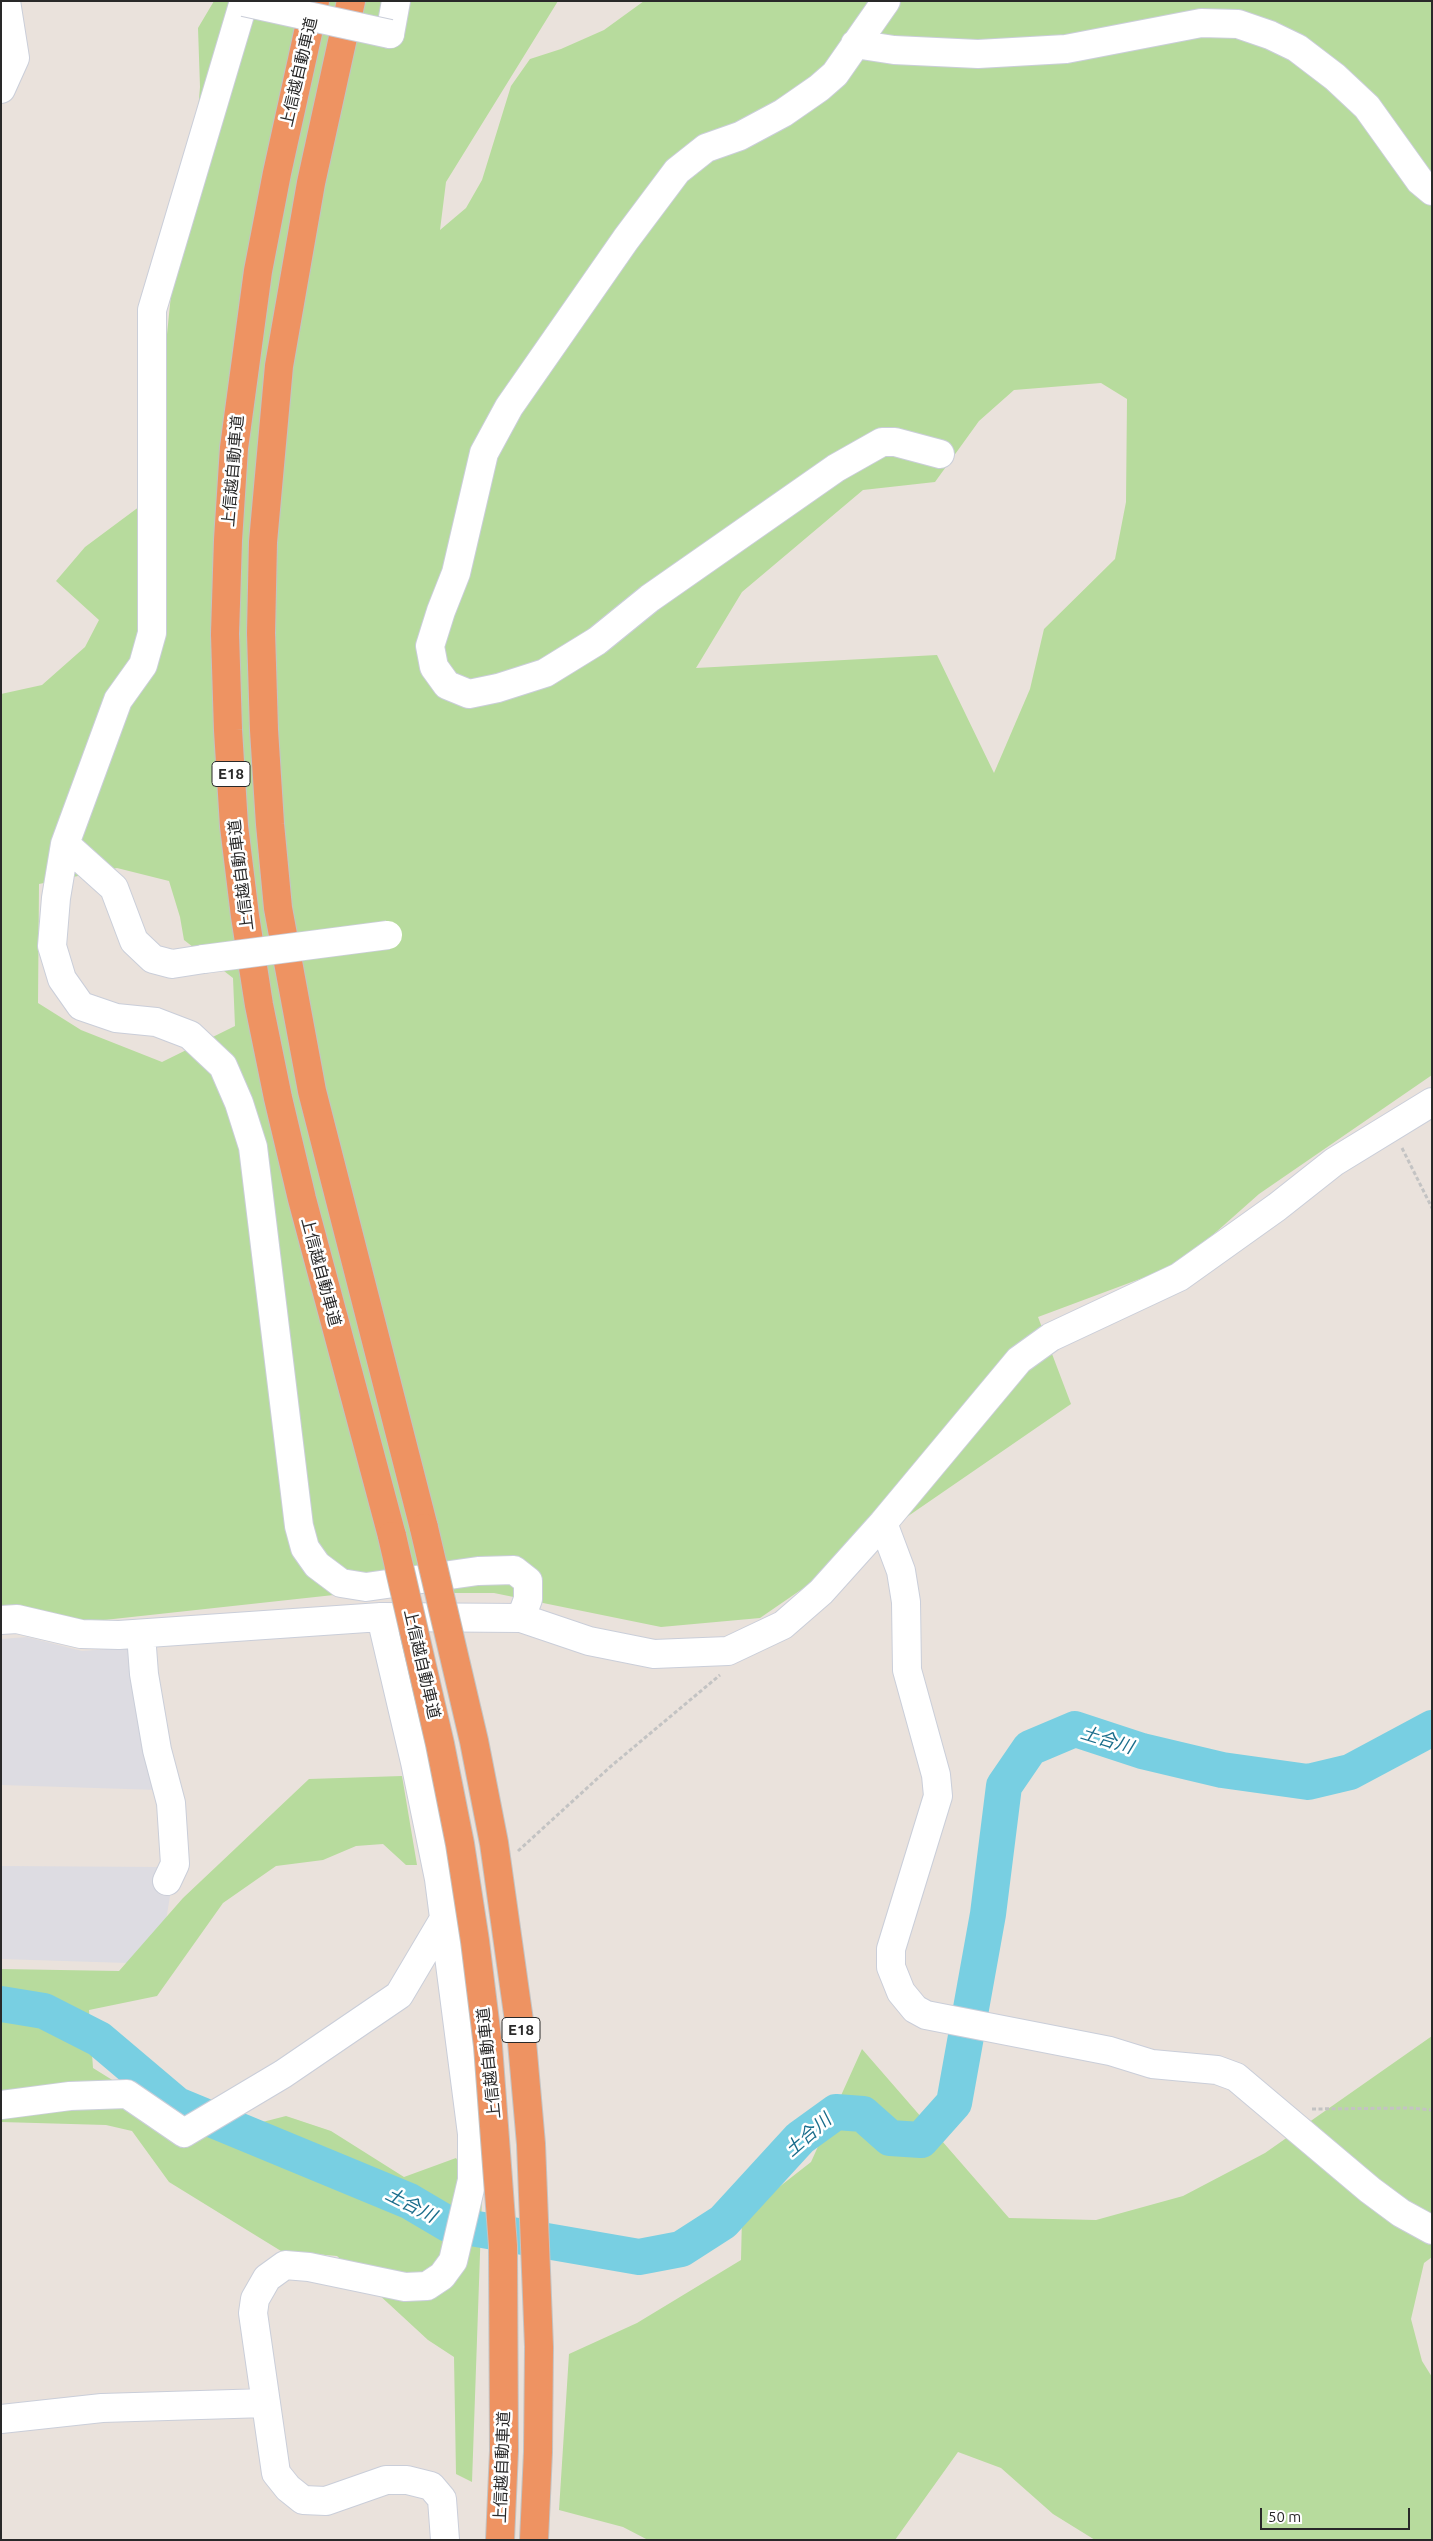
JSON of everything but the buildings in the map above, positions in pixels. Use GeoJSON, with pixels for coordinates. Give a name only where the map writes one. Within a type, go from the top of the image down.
{"type":"FeatureCollection","features":[{"type":"Feature","properties":{"kind":"highway","name":"上信越自動車道"},"geometry":{"type":"LineString","coordinates":[[315,1],[277,173],[258,271],[234,448],[228,540],[225,634],[234,826],[244,916],[272,1070],[304,1207],[392,1536],[440,1744],[460,1844],[476,1941],[488,2046],[503,2246],[505,2377],[500,2540]]}},
{"type":"Feature","properties":{"kind":"highway","name":"上信越自動車道"},"geometry":{"type":"LineString","coordinates":[[352,1],[309,192],[279,366],[263,542],[261,633],[264,730],[270,824],[278,908],[310,1082],[337,1197],[453,1646],[490,1824],[509,1936],[522,2042],[531,2144],[538,2319],[538,2452],[534,2540]]}},
{"type":"Feature","properties":{"kind":"street"},"geometry":{"type":"LineString","coordinates":[[1,89],[15,58],[6,1]]}},
{"type":"Feature","properties":{"kind":"street"},"geometry":{"type":"LineString","coordinates":[[396,1],[390,34],[244,2],[152,310],[152,633],[144,665],[118,700],[65,844],[56,898],[52,946],[62,979],[81,1006],[116,1018],[156,1022],[190,1036],[224,1066],[239,1103],[253,1147],[299,1526],[305,1548],[316,1566],[340,1583],[366,1587],[478,1571],[514,1570],[528,1581],[528,1599],[521,1618]]}},
{"type":"Feature","properties":{"kind":"street"},"geometry":{"type":"LineString","coordinates":[[886,1],[835,74],[819,88],[782,113],[740,136],[706,148],[677,171],[626,239],[509,407],[484,453],[456,573],[430,646],[434,667],[447,685],[469,694],[498,688],[545,673],[597,641],[650,598],[836,468],[882,442],[895,442],[940,454]]}},
{"type":"Feature","properties":{"kind":"street"},"geometry":{"type":"LineString","coordinates":[[855,44],[894,50],[978,54],[1066,49],[1201,22],[1238,24],[1270,34],[1297,48],[1335,77],[1367,107],[1420,181],[1432,191]]}},
{"type":"Feature","properties":{"kind":"street"},"geometry":{"type":"LineString","coordinates":[[65,844],[114,888],[134,941],[153,959],[172,964],[388,935]]}},
{"type":"Feature","properties":{"kind":"street"},"geometry":{"type":"LineString","coordinates":[[1,1620],[17,1619],[81,1634],[141,1634],[381,1617],[521,1618],[588,1641],[654,1654],[728,1652],[783,1625],[821,1592],[884,1523],[1019,1360],[1051,1337],[1178,1277],[1217,1247],[1277,1207],[1334,1162],[1432,1102]]}},
{"type":"Feature","properties":{"kind":"street"},"geometry":{"type":"LineString","coordinates":[[884,1523],[901,1571],[906,1602],[907,1670],[936,1775],[938,1796],[891,1949],[891,1967],[901,1992],[915,2009],[926,2015],[1110,2052],[1152,2064],[1217,2070],[1236,2077],[1401,2213],[1432,2230]]}},
{"type":"Feature","properties":{"kind":"street"},"geometry":{"type":"LineString","coordinates":[[381,1617],[415,1762],[439,1879],[472,2134],[472,2180],[453,2261],[442,2276],[427,2286],[405,2287],[309,2267],[285,2265],[267,2278],[255,2299],[253,2313],[276,2473],[303,2500],[326,2501],[386,2480],[407,2480],[431,2486],[442,2499],[445,2540]]}},
{"type":"Feature","properties":{"kind":"street"},"geometry":{"type":"LineString","coordinates":[[141,1634],[144,1674],[158,1750],[171,1803],[175,1864],[167,1880]]}},
{"type":"Feature","properties":{"kind":"street"},"geometry":{"type":"LineString","coordinates":[[1,2105],[70,2096],[128,2094],[184,2133],[283,2074],[399,1995],[444,1919]]}},
{"type":"Feature","properties":{"kind":"street"},"geometry":{"type":"LineString","coordinates":[[1,2419],[102,2408],[266,2403]]}},
{"type":"Feature","properties":{"kind":"path"},"geometry":{"type":"LineString","coordinates":[[1401,1145],[1432,1208]]}},
{"type":"Feature","properties":{"kind":"path"},"geometry":{"type":"LineString","coordinates":[[516,1853],[610,1767],[720,1677],[728,1652]]}},
{"type":"Feature","properties":{"kind":"path"},"geometry":{"type":"LineString","coordinates":[[1273,2109],[1411,2108],[1432,2110]]}},
{"type":"Feature","properties":{"kind":"shaded area"},"geometry":{"type":"Polygon","coordinates":[[[27,1637],[82,1651],[134,1647],[158,1790],[1,1785],[1,1639],[27,1637]]]}},
{"type":"Feature","properties":{"kind":"shaded area"},"geometry":{"type":"Polygon","coordinates":[[[1,1866],[161,1867],[170,1896],[159,1964],[1,1959],[1,1866]]]}},
{"type":"Feature","properties":{"kind":"green space"},"geometry":{"type":"Polygon","coordinates":[[[214,1],[558,1],[446,182],[440,230],[466,208],[482,180],[511,86],[530,59],[561,49],[604,30],[644,1],[1432,1],[1432,1075],[1259,1194],[1180,1264],[1038,1317],[1071,1404],[760,1618],[661,1627],[494,1593],[352,1593],[95,1621],[1,1616],[1,694],[42,685],[85,647],[99,620],[56,581],[85,547],[163,489],[165,354],[172,285],[195,146],[200,87],[198,28],[214,1]],[[1101,383],[1014,390],[979,421],[935,482],[863,490],[742,592],[696,668],[937,655],[994,773],[1030,689],[1044,629],[1115,559],[1126,502],[1127,399],[1101,383]],[[117,868],[39,884],[38,1003],[81,1030],[162,1062],[235,1026],[233,978],[184,940],[180,917],[169,881],[117,868]]]}},
{"type":"Feature","properties":{"kind":"green space"},"geometry":{"type":"Polygon","coordinates":[[[402,1776],[417,1865],[406,1865],[383,1844],[356,1846],[323,1860],[276,1866],[223,1903],[157,1996],[89,2010],[93,2068],[204,2137],[286,2116],[331,2131],[404,2177],[456,2158],[482,2197],[472,2482],[456,2474],[454,2357],[428,2340],[337,2256],[281,2251],[169,2182],[132,2131],[106,2125],[1,2122],[1,1969],[119,1971],[183,1898],[309,1779],[402,1776]]]}},
{"type":"Feature","properties":{"kind":"green space"},"geometry":{"type":"Polygon","coordinates":[[[1432,2036],[1432,2257],[1424,2263],[1411,2319],[1422,2361],[1432,2377],[1432,2540],[1095,2540],[1053,2514],[1001,2468],[958,2452],[895,2540],[648,2540],[623,2527],[559,2510],[569,2354],[637,2323],[741,2260],[742,2216],[811,2162],[862,2049],[1009,2218],[1096,2220],[1183,2196],[1265,2153],[1432,2036]]]}},
{"type":"Feature","properties":{"kind":"waterway","name":"土合川"},"geometry":{"type":"LineString","coordinates":[[1,2004],[44,2011],[99,2039],[177,2105],[409,2201],[448,2224],[639,2257],[681,2249],[723,2222],[800,2138],[836,2112],[863,2114],[890,2138],[921,2140],[954,2103],[988,1914],[1004,1786],[1030,1748],[1075,1729],[1142,1751],[1222,1770],[1308,1782],[1350,1772],[1432,1728]]}}]}
